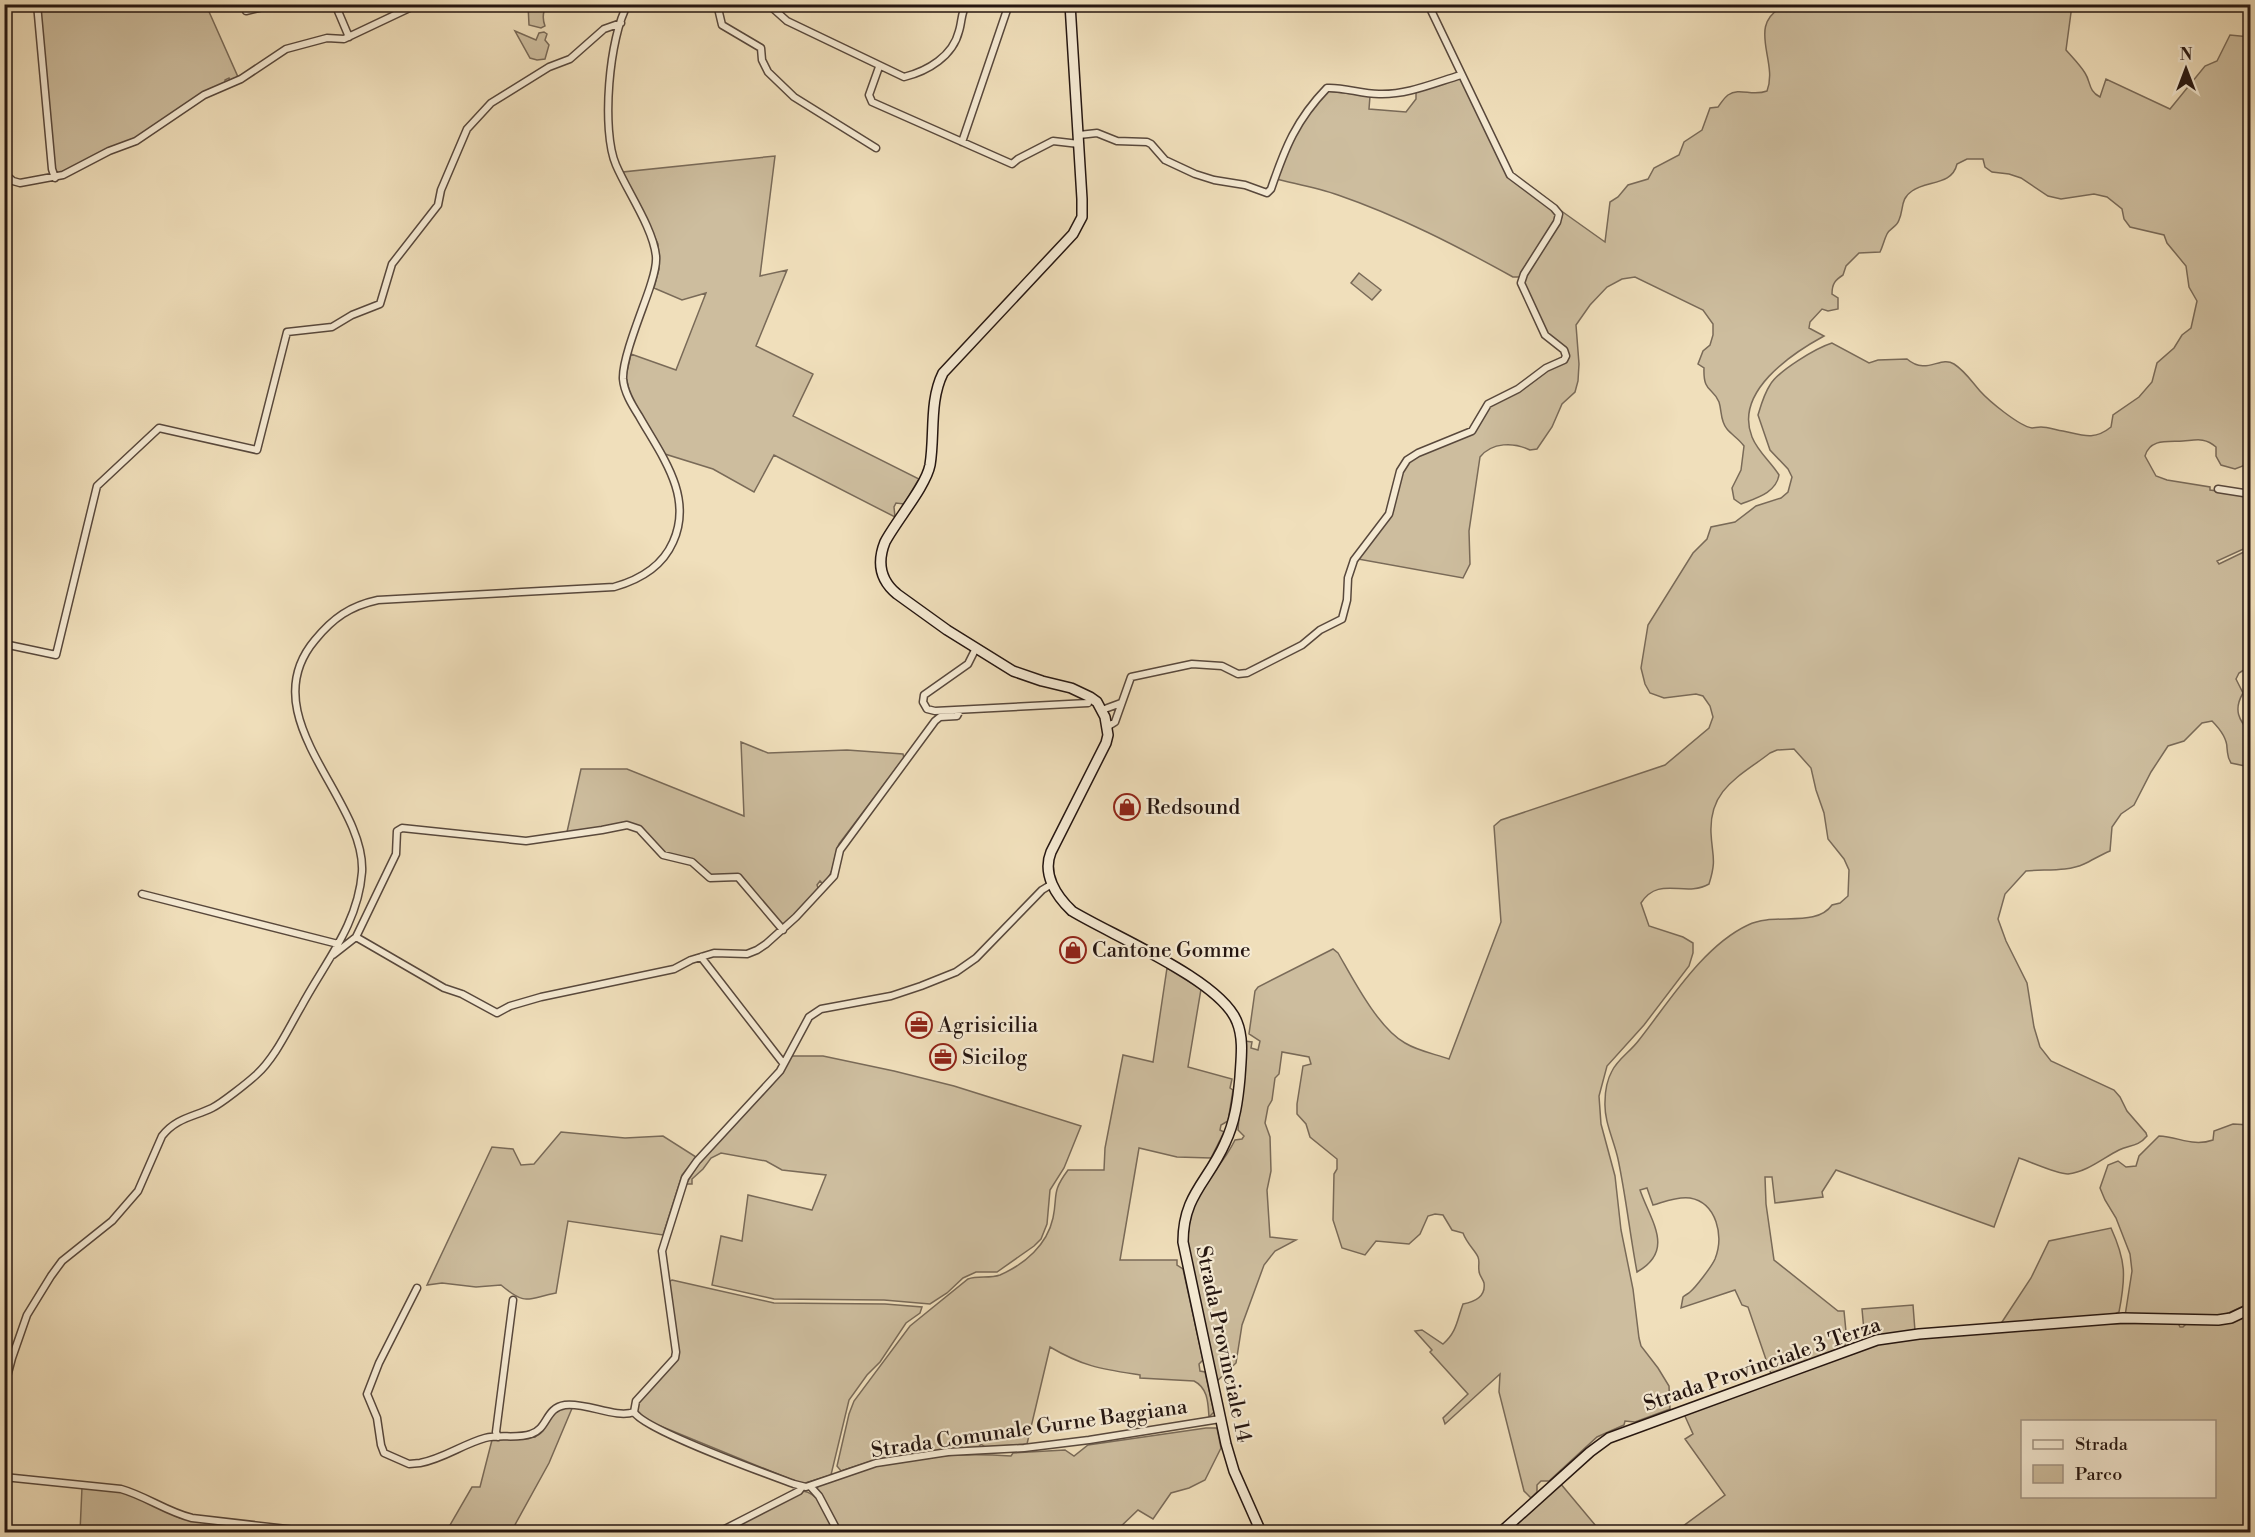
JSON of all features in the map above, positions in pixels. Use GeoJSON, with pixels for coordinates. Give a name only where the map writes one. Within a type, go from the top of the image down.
{"type":"FeatureCollection","features":[{"type":"Feature","properties":{"kind":"main road"},"geometry":{"type":"LineString","coordinates":[[1052,884],[1047,871],[1048,859],[1106,743],[1107,727],[1102,710],[1096,702],[1082,692],[1024,676],[1002,666],[890,588],[882,575],[881,551],[927,472],[936,394],[944,374],[1073,234],[1080,223],[1082,210],[1071,4]]}},
{"type":"Feature","properties":{"kind":"main road","name":"Strada Provinciale 14"},"geometry":{"type":"LineString","coordinates":[[1052,884],[1072,911],[1196,980],[1226,1004],[1237,1021],[1241,1050],[1237,1107],[1222,1150],[1192,1196],[1183,1234],[1186,1261],[1220,1419],[1234,1470],[1261,1533]]}},
{"type":"Feature","properties":{"kind":"main road","name":"Strada Provinciale 3 Terza"},"geometry":{"type":"LineString","coordinates":[[1501,1533],[1590,1452],[1609,1438],[1877,1340],[1919,1334],[2123,1318],[2218,1320],[2231,1318],[2250,1309]]}},
{"type":"Feature","properties":{"kind":"street"},"geometry":{"type":"LineString","coordinates":[[37,4],[52,169],[55,178]]}},
{"type":"Feature","properties":{"kind":"street"},"geometry":{"type":"LineString","coordinates":[[246,11],[276,4]]}},
{"type":"Feature","properties":{"kind":"street"},"geometry":{"type":"LineString","coordinates":[[335,4],[349,37]]}},
{"type":"Feature","properties":{"kind":"street"},"geometry":{"type":"LineString","coordinates":[[4,173],[13,181],[20,183],[55,178],[109,151],[136,141],[204,95],[241,79],[286,49],[327,38],[344,39],[418,4]]}},
{"type":"Feature","properties":{"kind":"street"},"geometry":{"type":"LineString","coordinates":[[4,1388],[27,1315],[62,1261],[112,1221],[138,1191],[167,1129],[185,1117],[214,1107],[257,1074],[268,1060],[345,934],[357,902],[361,857],[347,818],[308,743],[301,720],[296,697],[297,676],[310,646],[339,615],[363,603],[378,600],[599,589],[626,584],[647,573],[662,560],[672,544],[678,529],[680,503],[676,484],[631,402],[623,378],[626,359],[657,261],[651,236],[610,149],[610,65],[628,4]]}},
{"type":"Feature","properties":{"kind":"street"},"geometry":{"type":"LineString","coordinates":[[717,4],[722,25],[761,48],[762,60],[768,72],[794,97],[876,148]]}},
{"type":"Feature","properties":{"kind":"street"},"geometry":{"type":"LineString","coordinates":[[768,4],[787,21],[904,77],[942,59],[954,45],[963,10],[967,4]]}},
{"type":"Feature","properties":{"kind":"street"},"geometry":{"type":"LineString","coordinates":[[962,141],[1009,4]]}},
{"type":"Feature","properties":{"kind":"street"},"geometry":{"type":"LineString","coordinates":[[1107,727],[1115,722],[1131,677],[1192,664],[1222,666],[1239,674],[1247,673],[1302,645],[1320,630],[1338,622],[1344,614],[1348,578],[1354,560],[1389,514],[1402,465],[1412,456],[1472,431],[1488,404],[1518,388],[1546,368],[1564,360],[1566,356],[1564,350],[1545,335],[1521,283],[1524,274],[1557,222],[1559,214],[1510,175],[1428,4]]}},
{"type":"Feature","properties":{"kind":"street"},"geometry":{"type":"LineString","coordinates":[[4,644],[56,655],[99,483],[159,428],[256,450],[287,332],[332,327],[352,315],[380,304],[392,264],[438,205],[441,190],[467,129],[491,103],[549,68],[570,59],[604,29],[621,23]]}},
{"type":"Feature","properties":{"kind":"street"},"geometry":{"type":"LineString","coordinates":[[879,67],[869,95],[872,102],[1012,164],[1053,141],[1079,140],[1097,133],[1117,141],[1147,142],[1165,160],[1195,174],[1245,185],[1267,193],[1271,189],[1284,149],[1297,124],[1327,88],[1392,94],[1414,90],[1461,75]]}},
{"type":"Feature","properties":{"kind":"street"},"geometry":{"type":"LineString","coordinates":[[2217,489],[2250,494]]}},
{"type":"Feature","properties":{"kind":"street"},"geometry":{"type":"LineString","coordinates":[[976,648],[968,664],[923,698],[927,709],[934,711],[1088,703]]}},
{"type":"Feature","properties":{"kind":"street"},"geometry":{"type":"LineString","coordinates":[[1102,710],[1121,703]]}},
{"type":"Feature","properties":{"kind":"street"},"geometry":{"type":"LineString","coordinates":[[356,938],[444,988],[462,994],[497,1013],[510,1006],[541,997],[674,969],[691,960],[714,953],[747,954],[766,944],[783,930],[834,876],[840,850],[935,721],[940,717],[957,716],[960,710]]}},
{"type":"Feature","properties":{"kind":"street"},"geometry":{"type":"LineString","coordinates":[[332,955],[356,938],[396,854],[397,831],[402,828],[526,841],[602,831],[627,825],[639,829],[663,855],[692,862],[710,878],[738,877],[783,930]]}},
{"type":"Feature","properties":{"kind":"street"},"geometry":{"type":"LineString","coordinates":[[634,1412],[636,1401],[675,1358],[663,1251],[685,1178],[696,1161],[780,1071],[802,1026],[813,1013],[837,1005],[891,996],[956,972],[976,958],[1042,891],[1052,884]]}},
{"type":"Feature","properties":{"kind":"street"},"geometry":{"type":"LineString","coordinates":[[142,894],[338,944]]}},
{"type":"Feature","properties":{"kind":"street"},"geometry":{"type":"LineString","coordinates":[[701,957],[783,1063]]}},
{"type":"Feature","properties":{"kind":"street"},"geometry":{"type":"LineString","coordinates":[[417,1288],[379,1363],[367,1395],[377,1418],[382,1450],[389,1456],[414,1464],[433,1459],[481,1439],[531,1435],[542,1426],[552,1410],[564,1406],[582,1406],[626,1414],[634,1412]]}},
{"type":"Feature","properties":{"kind":"street"},"geometry":{"type":"LineString","coordinates":[[498,1437],[496,1431],[513,1300]]}},
{"type":"Feature","properties":{"kind":"street"},"geometry":{"type":"LineString","coordinates":[[634,1412],[644,1422],[687,1442],[802,1487],[799,1491],[719,1533]]}},
{"type":"Feature","properties":{"kind":"street","name":"Strada Comunale Gurne Baggiana"},"geometry":{"type":"LineString","coordinates":[[802,1487],[876,1463],[948,1452],[1057,1444],[1220,1419]]}},
{"type":"Feature","properties":{"kind":"street"},"geometry":{"type":"LineString","coordinates":[[4,1477],[121,1489],[134,1493],[173,1513],[192,1518],[313,1533]]}},
{"type":"Feature","properties":{"kind":"street"},"geometry":{"type":"LineString","coordinates":[[810,1486],[829,1513],[838,1533]]}},
{"type":"Feature","properties":{"kind":"green space"},"geometry":{"type":"Polygon","coordinates":[[[38,5],[206,5],[238,77],[230,81],[229,78],[225,80],[225,83],[135,139],[57,174],[54,169],[38,5]]]}},
{"type":"Feature","properties":{"kind":"green space"},"geometry":{"type":"Polygon","coordinates":[[[528,5],[547,5],[543,15],[545,26],[541,28],[529,25],[528,5]]]}},
{"type":"Feature","properties":{"kind":"green space"},"geometry":{"type":"Polygon","coordinates":[[[1786,5],[2072,5],[2066,50],[2087,76],[2093,92],[2100,97],[2106,79],[2170,109],[2205,66],[2217,61],[2230,35],[2250,37],[2250,469],[2245,465],[2235,469],[2221,465],[2216,456],[2216,447],[2200,440],[2166,441],[2151,446],[2145,456],[2156,476],[2210,487],[2210,490],[2250,495],[2250,546],[2217,561],[2219,564],[2250,549],[2250,666],[2239,673],[2236,679],[2243,693],[2238,705],[2239,714],[2250,733],[2250,767],[2231,763],[2226,741],[2220,730],[2212,721],[2202,723],[2184,741],[2168,746],[2134,805],[2121,814],[2112,827],[2110,851],[2077,867],[2026,871],[2005,894],[1998,919],[2027,983],[2034,1027],[2040,1047],[2051,1061],[2114,1090],[2147,1136],[2140,1142],[2119,1150],[2075,1173],[2068,1174],[2051,1170],[2019,1158],[1994,1227],[1836,1170],[1822,1192],[1823,1197],[1775,1203],[1772,1177],[1765,1177],[1766,1204],[1774,1260],[1838,1311],[1844,1311],[1847,1342],[1839,1351],[1771,1374],[1748,1307],[1742,1305],[1735,1290],[1681,1308],[1683,1297],[1693,1289],[1707,1271],[1718,1250],[1716,1222],[1707,1206],[1690,1198],[1653,1205],[1647,1188],[1640,1190],[1654,1223],[1658,1244],[1649,1263],[1637,1272],[1621,1173],[1605,1109],[1607,1086],[1615,1067],[1636,1044],[1688,976],[1716,946],[1732,934],[1758,921],[1816,916],[1848,896],[1849,870],[1844,859],[1828,839],[1824,813],[1811,768],[1794,749],[1777,750],[1770,753],[1728,786],[1715,805],[1712,818],[1713,863],[1709,884],[1700,888],[1656,890],[1641,903],[1649,926],[1683,937],[1693,943],[1693,953],[1689,966],[1644,1025],[1607,1066],[1599,1096],[1601,1124],[1615,1176],[1621,1230],[1633,1289],[1639,1338],[1641,1346],[1669,1386],[1670,1409],[1635,1422],[1625,1421],[1624,1425],[1597,1437],[1549,1481],[1541,1481],[1537,1485],[1537,1492],[1531,1498],[1524,1491],[1499,1392],[1500,1374],[1445,1424],[1443,1418],[1468,1394],[1430,1352],[1432,1350],[1415,1331],[1422,1330],[1443,1344],[1448,1339],[1456,1326],[1463,1304],[1475,1300],[1483,1292],[1484,1283],[1479,1273],[1478,1257],[1463,1233],[1452,1230],[1443,1215],[1435,1214],[1428,1216],[1420,1234],[1409,1244],[1376,1241],[1365,1255],[1342,1248],[1333,1220],[1334,1174],[1337,1169],[1337,1159],[1310,1137],[1306,1124],[1297,1114],[1303,1066],[1311,1064],[1309,1057],[1282,1052],[1279,1074],[1275,1078],[1272,1100],[1265,1123],[1270,1137],[1271,1171],[1267,1190],[1270,1237],[1296,1240],[1275,1251],[1264,1265],[1242,1325],[1236,1363],[1216,1382],[1188,1252],[1188,1233],[1191,1214],[1202,1188],[1235,1140],[1242,1139],[1244,1136],[1238,1130],[1245,1041],[1252,1042],[1251,1048],[1258,1050],[1260,1041],[1249,1034],[1255,991],[1258,987],[1333,949],[1338,953],[1376,1015],[1395,1036],[1415,1048],[1449,1059],[1501,922],[1494,826],[1501,820],[1665,765],[1709,728],[1713,717],[1710,706],[1703,696],[1696,694],[1664,698],[1650,693],[1641,668],[1648,625],[1693,553],[1707,539],[1711,527],[1735,522],[1756,506],[1781,498],[1788,492],[1792,477],[1788,469],[1770,450],[1758,415],[1770,385],[1789,367],[1832,343],[1869,363],[1878,360],[1907,359],[1914,364],[1927,366],[1949,362],[1962,370],[1997,407],[2026,426],[2093,435],[2111,427],[2113,415],[2139,397],[2152,382],[2157,363],[2191,328],[2197,301],[2189,287],[2186,266],[2167,243],[2164,235],[2130,227],[2124,219],[2122,209],[2107,197],[2094,194],[2061,199],[2048,196],[2021,178],[1992,172],[1985,167],[1983,159],[1967,159],[1957,164],[1950,176],[1908,194],[1901,216],[1887,234],[1880,252],[1859,253],[1846,266],[1843,275],[1835,283],[1832,294],[1838,298],[1838,309],[1828,311],[1822,309],[1810,322],[1809,328],[1824,336],[1782,364],[1758,390],[1751,405],[1749,420],[1752,437],[1779,475],[1770,491],[1741,504],[1734,499],[1732,488],[1741,470],[1744,446],[1725,426],[1717,397],[1705,382],[1704,368],[1698,364],[1703,351],[1710,345],[1713,324],[1703,310],[1635,277],[1622,279],[1607,287],[1576,325],[1579,364],[1575,392],[1562,404],[1552,427],[1537,449],[1530,450],[1524,447],[1504,445],[1491,448],[1480,457],[1469,531],[1470,564],[1463,578],[1358,559],[1390,516],[1401,473],[1414,457],[1469,435],[1489,405],[1568,357],[1546,334],[1523,283],[1525,274],[1562,217],[1560,210],[1605,242],[1610,202],[1618,197],[1628,185],[1648,179],[1654,168],[1679,155],[1684,142],[1702,130],[1710,108],[1718,107],[1727,96],[1733,93],[1767,91],[1770,79],[1765,44],[1767,22],[1774,13],[1786,5]]]}},
{"type":"Feature","properties":{"kind":"green space"},"geometry":{"type":"Polygon","coordinates":[[[515,31],[536,40],[539,33],[547,34],[545,40],[549,45],[545,59],[530,58],[515,31]]]}},
{"type":"Feature","properties":{"kind":"green space"},"geometry":{"type":"Polygon","coordinates":[[[1460,78],[1509,176],[1556,213],[1555,221],[1520,277],[1513,277],[1427,232],[1361,203],[1323,190],[1276,179],[1297,127],[1327,91],[1370,96],[1369,109],[1406,112],[1416,99],[1416,92],[1460,78]]]}},
{"type":"Feature","properties":{"kind":"green space"},"geometry":{"type":"Polygon","coordinates":[[[775,156],[760,276],[787,270],[756,346],[813,374],[793,416],[919,479],[904,504],[896,503],[895,517],[774,455],[754,492],[713,469],[665,454],[630,395],[626,376],[631,354],[676,370],[706,293],[682,300],[654,288],[659,269],[658,244],[623,172],[775,156]]]}},
{"type":"Feature","properties":{"kind":"green space"},"geometry":{"type":"Polygon","coordinates":[[[1359,273],[1381,290],[1372,300],[1351,283],[1359,273]]]}},
{"type":"Feature","properties":{"kind":"green space"},"geometry":{"type":"Polygon","coordinates":[[[2250,469],[2250,492],[2245,491],[2244,487],[2250,469]]]}},
{"type":"Feature","properties":{"kind":"green space"},"geometry":{"type":"Polygon","coordinates":[[[741,742],[768,753],[847,750],[903,754],[904,758],[839,844],[830,875],[823,884],[820,881],[817,885],[819,891],[783,925],[739,875],[711,875],[693,860],[662,853],[640,827],[567,832],[581,769],[627,769],[744,816],[741,742]]]}},
{"type":"Feature","properties":{"kind":"green space"},"geometry":{"type":"Polygon","coordinates":[[[1167,968],[1201,989],[1188,1067],[1232,1079],[1230,1088],[1233,1090],[1228,1121],[1221,1125],[1220,1130],[1224,1132],[1211,1158],[1177,1157],[1139,1148],[1120,1260],[1177,1260],[1177,1265],[1183,1269],[1203,1360],[1199,1364],[1200,1371],[1205,1372],[1214,1412],[1209,1417],[1205,1392],[1194,1381],[1140,1378],[1140,1375],[1083,1363],[1050,1347],[1027,1444],[985,1447],[981,1444],[978,1448],[924,1452],[920,1444],[916,1443],[917,1454],[878,1459],[841,1471],[837,1466],[854,1401],[910,1326],[968,1279],[1000,1275],[1018,1265],[1034,1252],[1050,1228],[1057,1189],[1068,1170],[1104,1170],[1105,1148],[1123,1055],[1153,1062],[1167,968]]]}},
{"type":"Feature","properties":{"kind":"green space"},"geometry":{"type":"Polygon","coordinates":[[[791,1056],[823,1056],[894,1071],[954,1086],[1081,1126],[1064,1168],[1050,1190],[1047,1224],[1041,1239],[997,1272],[976,1272],[963,1278],[947,1293],[930,1304],[884,1300],[774,1299],[712,1285],[721,1236],[742,1241],[748,1195],[812,1210],[826,1175],[782,1170],[766,1161],[721,1153],[711,1158],[692,1179],[692,1184],[686,1184],[700,1161],[771,1086],[791,1056]]]}},
{"type":"Feature","properties":{"kind":"green space"},"geometry":{"type":"Polygon","coordinates":[[[2233,1124],[2250,1125],[2250,1303],[2222,1316],[2125,1316],[2132,1271],[2130,1254],[2116,1218],[2100,1188],[2108,1165],[2118,1161],[2126,1167],[2136,1166],[2139,1156],[2159,1136],[2206,1142],[2213,1140],[2214,1131],[2233,1124]]]}},
{"type":"Feature","properties":{"kind":"green space"},"geometry":{"type":"Polygon","coordinates":[[[561,1132],[625,1138],[663,1136],[696,1157],[682,1175],[663,1235],[568,1221],[556,1293],[533,1298],[522,1299],[501,1285],[476,1287],[442,1283],[427,1285],[492,1147],[513,1149],[521,1165],[534,1164],[561,1132]]]}},
{"type":"Feature","properties":{"kind":"green space"},"geometry":{"type":"Polygon","coordinates":[[[2111,1228],[2120,1250],[2124,1278],[2119,1312],[2107,1318],[2004,1324],[2002,1322],[2031,1278],[2049,1241],[2111,1228]]]}},
{"type":"Feature","properties":{"kind":"green space"},"geometry":{"type":"Polygon","coordinates":[[[672,1280],[774,1303],[885,1304],[922,1307],[920,1313],[906,1323],[880,1362],[867,1375],[849,1400],[831,1475],[802,1484],[648,1421],[636,1410],[638,1401],[675,1362],[669,1282],[672,1280]]]}},
{"type":"Feature","properties":{"kind":"green space"},"geometry":{"type":"Polygon","coordinates":[[[1913,1305],[1915,1331],[1865,1342],[1862,1309],[1913,1305]]]}},
{"type":"Feature","properties":{"kind":"green space"},"geometry":{"type":"Polygon","coordinates":[[[2250,1311],[2250,1532],[1675,1532],[1725,1495],[1685,1439],[1693,1434],[1684,1414],[1878,1344],[1905,1339],[2098,1324],[2178,1323],[2180,1327],[2183,1327],[2186,1324],[2231,1323],[2250,1311]]]}},
{"type":"Feature","properties":{"kind":"green space"},"geometry":{"type":"Polygon","coordinates":[[[573,1406],[549,1463],[511,1532],[446,1532],[472,1487],[480,1487],[492,1440],[535,1437],[553,1411],[573,1406]]]}},
{"type":"Feature","properties":{"kind":"green space"},"geometry":{"type":"Polygon","coordinates":[[[1217,1428],[1221,1448],[1205,1480],[1171,1493],[1153,1519],[1138,1510],[1115,1532],[840,1532],[817,1492],[819,1485],[869,1467],[901,1460],[948,1455],[1011,1456],[1013,1453],[1065,1450],[1074,1456],[1088,1445],[1217,1428]]]}},
{"type":"Feature","properties":{"kind":"green space"},"geometry":{"type":"Polygon","coordinates":[[[1560,1483],[1601,1532],[1506,1532],[1560,1483]]]}},
{"type":"Feature","properties":{"kind":"green space"},"geometry":{"type":"Polygon","coordinates":[[[82,1487],[119,1491],[132,1495],[180,1518],[288,1532],[80,1532],[82,1487]]]}},
{"type":"Feature","properties":{"kind":"green space"},"geometry":{"type":"Polygon","coordinates":[[[803,1491],[810,1493],[820,1502],[835,1532],[725,1532],[803,1491]]]}},
{"type":"Feature","properties":{"kind":"place","name":"Redsound"},"geometry":{"type":"Point","coordinates":[1127,807]}},
{"type":"Feature","properties":{"kind":"place","name":"Cantone Gomme"},"geometry":{"type":"Point","coordinates":[1073,950]}},
{"type":"Feature","properties":{"kind":"place","name":"Agrisicilia"},"geometry":{"type":"Point","coordinates":[919,1025]}},
{"type":"Feature","properties":{"kind":"place","name":"Sicilog"},"geometry":{"type":"Point","coordinates":[943,1057]}}]}
